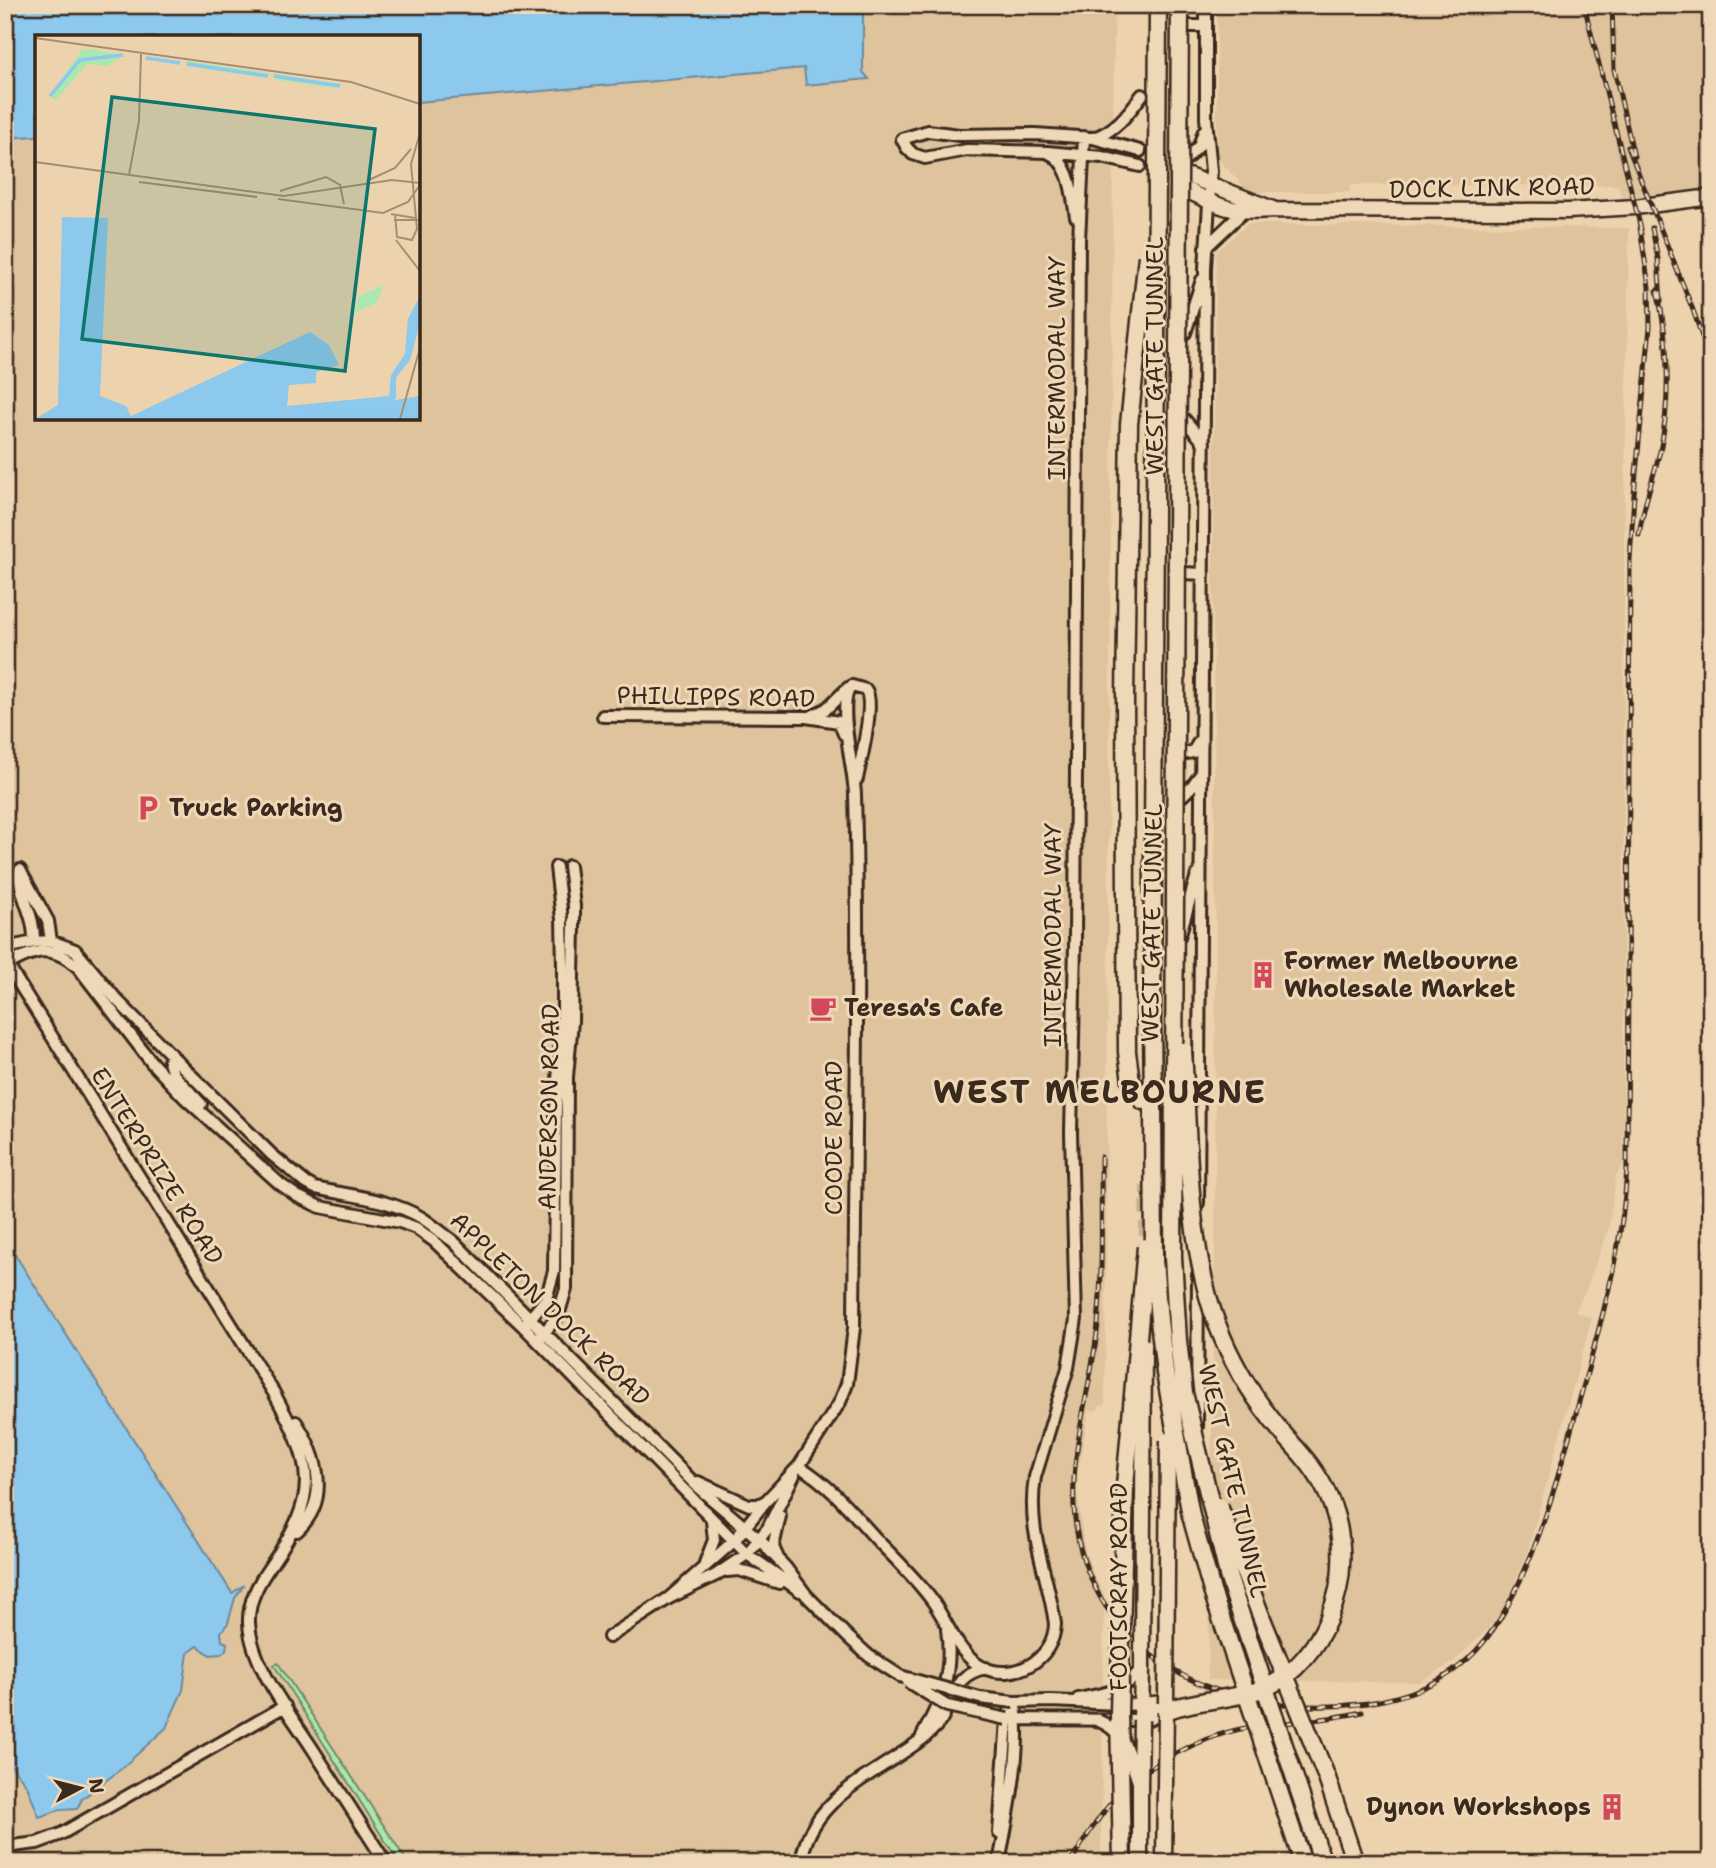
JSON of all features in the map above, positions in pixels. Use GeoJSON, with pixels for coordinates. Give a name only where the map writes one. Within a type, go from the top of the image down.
{"type":"FeatureCollection","features":[{"type":"Feature","properties":{"kind":"highway","name":"WEST GATE TUNNEL"},"geometry":{"type":"LineString","coordinates":[[1158,5],[1148,1105],[1154,1260],[1166,1373],[1186,1492],[1212,1591],[1303,1863]]}},
{"type":"Feature","properties":{"kind":"highway","name":"WEST GATE TUNNEL"},"geometry":{"type":"LineString","coordinates":[[1180,5],[1177,938],[1172,1171],[1173,1268],[1184,1393],[1229,1579],[1323,1863]]}},
{"type":"Feature","properties":{"kind":"highway"},"geometry":{"type":"LineString","coordinates":[[1122,1863],[1119,1714],[1125,1486],[1147,1236],[1148,1105],[1131,1081],[1127,1052],[1125,696],[1129,424],[1156,184]]}},
{"type":"Feature","properties":{"kind":"highway"},"geometry":{"type":"LineString","coordinates":[[1166,1707],[1231,1698],[1269,1686],[1293,1669],[1316,1642],[1331,1612],[1340,1581],[1342,1550],[1331,1498],[1309,1464],[1273,1422],[1243,1379],[1217,1323],[1206,1288],[1193,1205],[1177,938]]}},
{"type":"Feature","properties":{"kind":"highway"},"geometry":{"type":"LineString","coordinates":[[1194,1435],[1262,1620],[1327,1778],[1355,1863]]}},
{"type":"Feature","properties":{"kind":"main road"},"geometry":{"type":"LineString","coordinates":[[1182,796],[1187,5]]}},
{"type":"Feature","properties":{"kind":"main road","name":"DOCK LINK ROAD"},"geometry":{"type":"LineString","coordinates":[[1186,175],[1209,194],[1243,212],[1568,211],[1635,207],[1711,197]]}},
{"type":"Feature","properties":{"kind":"main road","name":"DOCK LINK ROAD"},"geometry":{"type":"LineString","coordinates":[[1209,194],[1274,210]]}},
{"type":"Feature","properties":{"kind":"main road","name":"FOOTSCRAY ROAD"},"geometry":{"type":"LineString","coordinates":[[1140,1863],[1144,1311]]}},
{"type":"Feature","properties":{"kind":"main road","name":"FOOTSCRAY ROAD"},"geometry":{"type":"LineString","coordinates":[[1164,1863],[1168,1440]]}},
{"type":"Feature","properties":{"kind":"main road","name":"APPLETON DOCK ROAD"},"geometry":{"type":"LineString","coordinates":[[1140,1705],[1166,1707]]}},
{"type":"Feature","properties":{"kind":"main road","name":"APPLETON DOCK ROAD"},"geometry":{"type":"LineString","coordinates":[[1140,1720],[1166,1707]]}},
{"type":"Feature","properties":{"kind":"street"},"geometry":{"type":"LineString","coordinates":[[1197,1466],[1203,443],[1205,268],[1209,194],[1206,5]]}},
{"type":"Feature","properties":{"kind":"street"},"geometry":{"type":"LineString","coordinates":[[1187,26],[1206,26]]}},
{"type":"Feature","properties":{"kind":"street"},"geometry":{"type":"LineString","coordinates":[[1088,138],[1111,131],[1142,95]]}},
{"type":"Feature","properties":{"kind":"street"},"geometry":{"type":"LineString","coordinates":[[1186,175],[1201,141],[1206,118]]}},
{"type":"Feature","properties":{"kind":"street"},"geometry":{"type":"LineString","coordinates":[[1140,151],[1088,138],[1035,134],[959,135],[928,131],[902,139],[913,154],[925,158],[967,150],[1047,152],[1083,154],[1127,161],[1140,166]]}},
{"type":"Feature","properties":{"kind":"street","name":"INTERMODAL WAY"},"geometry":{"type":"LineString","coordinates":[[986,1668],[999,1672],[1024,1668],[1045,1654],[1055,1634],[1054,1611],[1035,1540],[1032,1494],[1068,1368],[1076,1318],[1071,1133],[1079,240],[1083,154],[1088,138]]}},
{"type":"Feature","properties":{"kind":"street","name":"INTERMODAL WAY"},"geometry":{"type":"LineString","coordinates":[[1047,152],[1059,160],[1067,174],[1079,240]]}},
{"type":"Feature","properties":{"kind":"street"},"geometry":{"type":"LineString","coordinates":[[1206,248],[1243,212]]}},
{"type":"Feature","properties":{"kind":"street"},"geometry":{"type":"LineString","coordinates":[[1185,333],[1205,268]]}},
{"type":"Feature","properties":{"kind":"street"},"geometry":{"type":"LineString","coordinates":[[1185,420],[1203,443]]}},
{"type":"Feature","properties":{"kind":"street"},"geometry":{"type":"LineString","coordinates":[[1183,573],[1203,574]]}},
{"type":"Feature","properties":{"kind":"street"},"geometry":{"type":"LineString","coordinates":[[806,717],[826,709],[844,690],[852,687]]}},
{"type":"Feature","properties":{"kind":"street","name":"COODE ROAD"},"geometry":{"type":"LineString","coordinates":[[610,1637],[669,1598],[720,1573],[747,1555],[760,1540],[798,1468],[840,1402],[848,1384],[854,1328],[855,792],[844,712],[847,691],[852,687],[866,690],[870,698],[855,792]]}},
{"type":"Feature","properties":{"kind":"street","name":"PHILLIPPS ROAD"},"geometry":{"type":"LineString","coordinates":[[603,716],[806,717],[832,720],[841,723],[855,792]]}},
{"type":"Feature","properties":{"kind":"street"},"geometry":{"type":"LineString","coordinates":[[1182,754],[1196,750],[1203,731]]}},
{"type":"Feature","properties":{"kind":"street"},"geometry":{"type":"LineString","coordinates":[[1182,796],[1199,779],[1202,768]]}},
{"type":"Feature","properties":{"kind":"street"},"geometry":{"type":"LineString","coordinates":[[1177,938],[1198,874],[1201,848]]}},
{"type":"Feature","properties":{"kind":"street","name":"ANDERSON ROAD"},"geometry":{"type":"LineString","coordinates":[[541,1336],[558,1316],[566,1289],[567,1077],[572,1021],[574,928],[569,866]]}},
{"type":"Feature","properties":{"kind":"street","name":"ANDERSON ROAD"},"geometry":{"type":"LineString","coordinates":[[527,1322],[546,1299],[551,1287],[555,1248],[556,1108],[564,967],[556,867]]}},
{"type":"Feature","properties":{"kind":"street"},"geometry":{"type":"LineString","coordinates":[[5,948],[51,941],[48,921],[20,870],[22,891],[33,920],[34,942]]}},
{"type":"Feature","properties":{"kind":"street","name":"APPLETON DOCK ROAD"},"geometry":{"type":"LineString","coordinates":[[51,941],[75,950],[116,999],[272,1155],[306,1184],[391,1205],[421,1218],[453,1241],[541,1336],[687,1475],[760,1540],[805,1595],[859,1648],[929,1697],[947,1706],[1012,1719],[1140,1720]]}},
{"type":"Feature","properties":{"kind":"street","name":"APPLETON DOCK ROAD"},"geometry":{"type":"LineString","coordinates":[[6,963],[40,951],[51,951],[70,960],[152,1063],[185,1098],[280,1184],[320,1207],[380,1217],[416,1228],[527,1322]]}},
{"type":"Feature","properties":{"kind":"street","name":"ENTERPRIZE ROAD"},"geometry":{"type":"LineString","coordinates":[[6,963],[292,1426],[303,1454],[307,1475],[304,1498],[290,1538],[251,1599],[248,1622],[252,1643],[260,1664],[285,1706],[386,1863]]}},
{"type":"Feature","properties":{"kind":"street"},"geometry":{"type":"LineString","coordinates":[[172,1055],[169,1061],[173,1074],[235,1143]]}},
{"type":"Feature","properties":{"kind":"street","name":"APPLETON DOCK ROAD"},"geometry":{"type":"LineString","coordinates":[[541,1336],[747,1555],[805,1595]]}},
{"type":"Feature","properties":{"kind":"street"},"geometry":{"type":"LineString","coordinates":[[798,1468],[834,1492],[914,1579],[968,1657],[986,1668]]}},
{"type":"Feature","properties":{"kind":"street","name":"COODE ROAD"},"geometry":{"type":"LineString","coordinates":[[669,1598],[734,1541],[766,1501],[798,1468]]}},
{"type":"Feature","properties":{"kind":"street"},"geometry":{"type":"LineString","coordinates":[[687,1475],[749,1505],[766,1501]]}},
{"type":"Feature","properties":{"kind":"street"},"geometry":{"type":"LineString","coordinates":[[780,1562],[773,1547],[789,1487]]}},
{"type":"Feature","properties":{"kind":"street"},"geometry":{"type":"LineString","coordinates":[[704,1565],[714,1540],[713,1523],[709,1516]]}},
{"type":"Feature","properties":{"kind":"street"},"geometry":{"type":"LineString","coordinates":[[720,1573],[738,1570],[805,1595]]}},
{"type":"Feature","properties":{"kind":"street"},"geometry":{"type":"LineString","coordinates":[[914,1746],[930,1721],[946,1683],[950,1660],[946,1622]]}},
{"type":"Feature","properties":{"kind":"street"},"geometry":{"type":"LineString","coordinates":[[1065,1701],[1100,1695],[1122,1687],[1135,1678],[1142,1667]]}},
{"type":"Feature","properties":{"kind":"street"},"geometry":{"type":"LineString","coordinates":[[801,1863],[809,1832],[819,1815],[834,1799],[914,1746],[938,1724],[960,1681],[976,1670],[986,1668]]}},
{"type":"Feature","properties":{"kind":"street","name":"APPLETON DOCK ROAD"},"geometry":{"type":"LineString","coordinates":[[900,1676],[979,1698],[1014,1702],[1065,1701],[1140,1705]]}},
{"type":"Feature","properties":{"kind":"street"},"geometry":{"type":"LineString","coordinates":[[998,1863],[1014,1702]]}},
{"type":"Feature","properties":{"kind":"street"},"geometry":{"type":"LineString","coordinates":[[5,1847],[37,1843],[61,1834],[285,1706]]}},
{"type":"Feature","properties":{"kind":"street"},"geometry":{"type":"LineString","coordinates":[[1097,1720],[1110,1725],[1119,1734],[1140,1788]]}},
{"type":"Feature","properties":{"kind":"shaded area"},"geometry":{"type":"Polygon","coordinates":[[[863,5],[1114,5],[1105,1406],[1089,1411],[1077,1492],[1084,1546],[1093,1574],[1104,1595],[1101,1863],[5,1863],[5,1758],[27,1787],[39,1817],[60,1810],[76,1809],[82,1799],[147,1747],[166,1728],[183,1690],[188,1653],[198,1646],[210,1655],[226,1650],[227,1643],[222,1641],[221,1632],[228,1622],[235,1598],[243,1588],[232,1594],[5,1239],[5,138],[35,136],[35,420],[420,420],[420,102],[805,68],[807,84],[868,79],[863,72],[863,5]]]}},
{"type":"Feature","properties":{"kind":"shaded area"},"geometry":{"type":"Polygon","coordinates":[[[1217,5],[1711,5],[1711,186],[1669,194],[1622,197],[1618,185],[1350,185],[1349,192],[1249,192],[1217,158],[1217,5]]]}},
{"type":"Feature","properties":{"kind":"shaded area"},"geometry":{"type":"Polygon","coordinates":[[[1248,224],[1629,228],[1624,545],[1623,1164],[1616,1176],[1608,1230],[1575,1312],[1592,1318],[1526,1557],[1503,1609],[1488,1629],[1451,1664],[1419,1682],[1208,1680],[1215,1246],[1213,574],[1216,252],[1248,224]]]}},
{"type":"Feature","properties":{"kind":"green space"},"geometry":{"type":"Polygon","coordinates":[[[278,1663],[408,1863],[399,1863],[274,1665],[278,1663]]]}},
{"type":"Feature","properties":{"kind":"water"},"geometry":{"type":"Polygon","coordinates":[[[5,5],[863,5],[863,72],[869,79],[806,85],[804,68],[420,102],[420,35],[35,35],[35,136],[5,138],[5,5]]]}},
{"type":"Feature","properties":{"kind":"water"},"geometry":{"type":"Polygon","coordinates":[[[5,1239],[232,1593],[244,1585],[235,1598],[228,1623],[221,1632],[222,1641],[227,1643],[226,1650],[221,1654],[210,1655],[198,1646],[188,1653],[183,1690],[166,1728],[121,1769],[82,1799],[77,1809],[60,1810],[39,1817],[27,1786],[5,1758],[5,1239]]]}},
{"type":"Feature","properties":{"kind":"tunnel"},"geometry":{"type":"LineString","coordinates":[[1145,1257],[1147,1186]]}},
{"type":"Feature","properties":{"kind":"tunnel"},"geometry":{"type":"LineString","coordinates":[[1169,1362],[1170,1316]]}},
{"type":"Feature","properties":{"kind":"railway"},"geometry":{"type":"LineString","coordinates":[[1584,5],[1641,229]]}},
{"type":"Feature","properties":{"kind":"railway"},"geometry":{"type":"LineString","coordinates":[[1612,5],[1614,69],[1634,157]]}},
{"type":"Feature","properties":{"kind":"railway"},"geometry":{"type":"LineString","coordinates":[[1628,147],[1693,310],[1711,363]]}},
{"type":"Feature","properties":{"kind":"railway"},"geometry":{"type":"LineString","coordinates":[[1101,1157],[1098,1324],[1078,1441],[1074,1499],[1076,1528],[1083,1558],[1106,1607],[1141,1647],[1162,1663],[1185,1677],[1236,1696],[1285,1704],[1351,1705],[1399,1696],[1426,1687],[1448,1674],[1468,1659],[1485,1640],[1514,1593],[1535,1547],[1601,1322],[1625,1199],[1630,560],[1650,327],[1649,287],[1639,221]]}},
{"type":"Feature","properties":{"kind":"railway"},"geometry":{"type":"LineString","coordinates":[[1652,228],[1658,259],[1661,301]]}},
{"type":"Feature","properties":{"kind":"railway"},"geometry":{"type":"LineString","coordinates":[[1639,535],[1660,451],[1666,412],[1666,350],[1657,290]]}},
{"type":"Feature","properties":{"kind":"railway"},"geometry":{"type":"LineString","coordinates":[[1070,1863],[1099,1818],[1119,1794],[1145,1772],[1178,1752],[1213,1737],[1246,1728],[1362,1712]]}},
{"type":"Feature","properties":{"kind":"place","name":"Truck Parking"},"geometry":{"type":"Point","coordinates":[148,808]}},
{"type":"Feature","properties":{"kind":"place","name":"Former Melbourne Wholesale Market"},"geometry":{"type":"Point","coordinates":[1263,975]}},
{"type":"Feature","properties":{"kind":"place","name":"Teresa's Cafe"},"geometry":{"type":"Point","coordinates":[823,1008]}},
{"type":"Feature","properties":{"kind":"place","name":"Dynon Workshops"},"geometry":{"type":"Point","coordinates":[1612,1807]}},
{"type":"Feature","properties":{"kind":"district","name":"WEST MELBOURNE"},"geometry":{"type":"Point","coordinates":[1100,1091]}}]}
